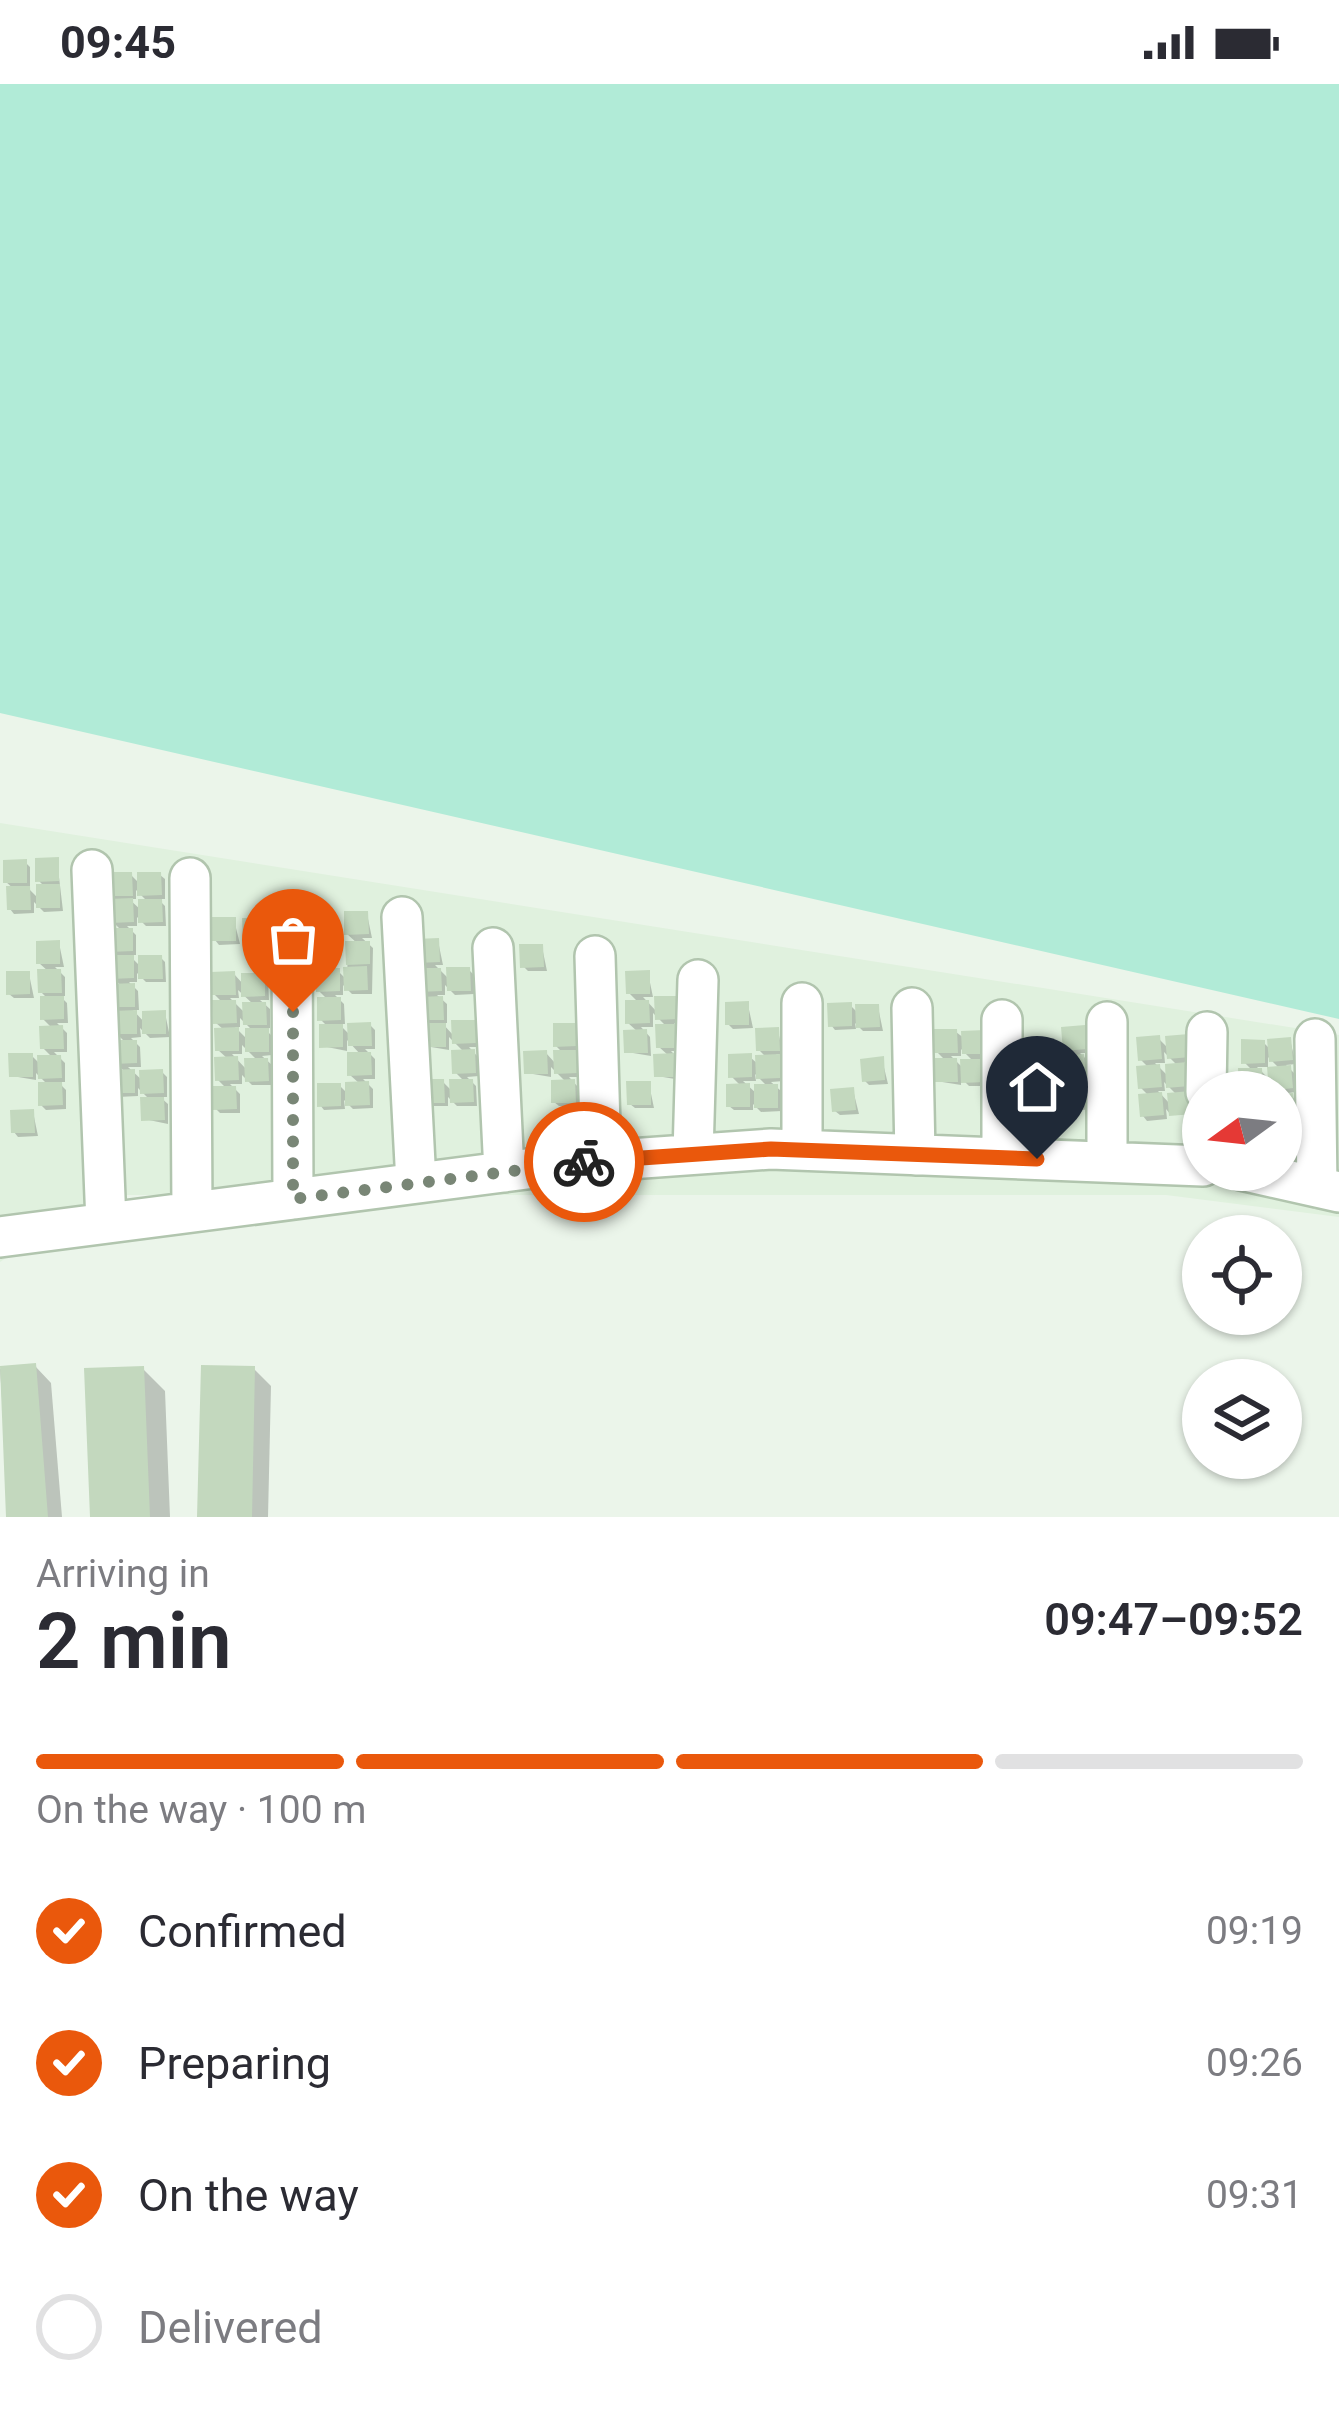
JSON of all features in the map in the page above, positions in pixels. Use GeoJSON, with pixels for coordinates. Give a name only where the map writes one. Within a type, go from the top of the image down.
{"type":"FeatureCollection","features":[{"type":"Feature","properties":{"kind":"street"},"geometry":{"type":"LineString","coordinates":[[92,870],[106,1223]]}},
{"type":"Feature","properties":{"kind":"street"},"geometry":{"type":"LineString","coordinates":[[190,878],[192,1212]]}},
{"type":"Feature","properties":{"kind":"street"},"geometry":{"type":"LineString","coordinates":[[402,917],[416,1183]]}},
{"type":"Feature","properties":{"kind":"street"},"geometry":{"type":"LineString","coordinates":[[292,919],[293,1199]]}},
{"type":"Feature","properties":{"kind":"street"},"geometry":{"type":"LineString","coordinates":[[493,948],[504,1172]]}},
{"type":"Feature","properties":{"kind":"street"},"geometry":{"type":"LineString","coordinates":[[595,956],[601,1161]]}},
{"type":"Feature","properties":{"kind":"street"},"geometry":{"type":"LineString","coordinates":[[693,1154],[698,980]]}},
{"type":"Feature","properties":{"kind":"street"},"geometry":{"type":"LineString","coordinates":[[802,1004],[802,1150]]}},
{"type":"Feature","properties":{"kind":"street"},"geometry":{"type":"LineString","coordinates":[[912,1008],[915,1155]]}},
{"type":"Feature","properties":{"kind":"street"},"geometry":{"type":"LineString","coordinates":[[1002,1020],[1002,1158]]}},
{"type":"Feature","properties":{"kind":"street"},"geometry":{"type":"LineString","coordinates":[[1107,1022],[1107,1162]]}},
{"type":"Feature","properties":{"kind":"street"},"geometry":{"type":"LineString","coordinates":[[1206,1071],[1207,1031]]}},
{"type":"Feature","properties":{"kind":"street"},"geometry":{"type":"LineString","coordinates":[[1316,1039],[1328,1189]]}},
{"type":"Feature","properties":{"kind":"street"},"geometry":{"type":"LineString","coordinates":[[0,1237],[504,1172],[693,1154],[802,1150],[1182,1165]]}},
{"type":"Feature","properties":{"kind":"shaded area"},"geometry":{"type":"Polygon","coordinates":[[[0,823],[1339,1035],[1339,1217],[1166,1195],[100,1195],[0,1262],[0,823]]]}},
{"type":"Feature","properties":{"kind":"green space"},"geometry":{"type":"Polygon","coordinates":[[[0,84],[1339,84],[1339,1019],[0,713],[0,84]]]}},
{"type":"Feature","properties":{"kind":"building"},"geometry":{"type":"Polygon","coordinates":[[[59,857],[59,881],[35,882],[35,858],[59,857]]]}},
{"type":"Feature","properties":{"kind":"building"},"geometry":{"type":"Polygon","coordinates":[[[27,859],[27,883],[3,883],[3,860],[27,859]]]}},
{"type":"Feature","properties":{"kind":"building"},"geometry":{"type":"Polygon","coordinates":[[[108,872],[132,872],[133,896],[108,896],[108,872]]]}},
{"type":"Feature","properties":{"kind":"building"},"geometry":{"type":"Polygon","coordinates":[[[137,872],[161,872],[162,895],[137,896],[137,872]]]}},
{"type":"Feature","properties":{"kind":"building"},"geometry":{"type":"Polygon","coordinates":[[[36,884],[60,884],[60,908],[36,908],[36,884]]]}},
{"type":"Feature","properties":{"kind":"building"},"geometry":{"type":"Polygon","coordinates":[[[6,886],[30,886],[31,910],[7,910],[6,886]]]}},
{"type":"Feature","properties":{"kind":"building"},"geometry":{"type":"Polygon","coordinates":[[[133,898],[134,922],[110,923],[109,899],[133,898]]]}},
{"type":"Feature","properties":{"kind":"building"},"geometry":{"type":"Polygon","coordinates":[[[138,899],[162,899],[163,922],[138,923],[138,899]]]}},
{"type":"Feature","properties":{"kind":"building"},"geometry":{"type":"Polygon","coordinates":[[[344,911],[368,911],[369,934],[344,935],[344,911]]]}},
{"type":"Feature","properties":{"kind":"building"},"geometry":{"type":"Polygon","coordinates":[[[212,917],[236,917],[236,941],[212,941],[212,917]]]}},
{"type":"Feature","properties":{"kind":"building"},"geometry":{"type":"Polygon","coordinates":[[[242,918],[266,918],[267,942],[243,942],[242,918]]]}},
{"type":"Feature","properties":{"kind":"building"},"geometry":{"type":"Polygon","coordinates":[[[109,928],[133,928],[133,951],[109,952],[109,928]]]}},
{"type":"Feature","properties":{"kind":"building"},"geometry":{"type":"Polygon","coordinates":[[[439,938],[440,962],[416,963],[415,939],[439,938]]]}},
{"type":"Feature","properties":{"kind":"building"},"geometry":{"type":"Polygon","coordinates":[[[60,940],[60,964],[36,964],[36,941],[60,940]]]}},
{"type":"Feature","properties":{"kind":"building"},"geometry":{"type":"Polygon","coordinates":[[[345,941],[370,941],[370,964],[346,965],[345,941]]]}},
{"type":"Feature","properties":{"kind":"building"},"geometry":{"type":"Polygon","coordinates":[[[519,944],[543,944],[544,967],[520,968],[519,944]]]}},
{"type":"Feature","properties":{"kind":"building"},"geometry":{"type":"Polygon","coordinates":[[[109,955],[134,955],[134,978],[110,979],[109,955]]]}},
{"type":"Feature","properties":{"kind":"building"},"geometry":{"type":"Polygon","coordinates":[[[138,955],[162,955],[163,979],[138,979],[138,955]]]}},
{"type":"Feature","properties":{"kind":"building"},"geometry":{"type":"Polygon","coordinates":[[[367,966],[368,990],[344,991],[343,967],[367,966]]]}},
{"type":"Feature","properties":{"kind":"building"},"geometry":{"type":"Polygon","coordinates":[[[446,967],[470,967],[471,991],[447,991],[446,967]]]}},
{"type":"Feature","properties":{"kind":"building"},"geometry":{"type":"Polygon","coordinates":[[[315,968],[340,968],[340,991],[316,992],[315,968]]]}},
{"type":"Feature","properties":{"kind":"building"},"geometry":{"type":"Polygon","coordinates":[[[417,968],[441,968],[442,991],[418,992],[417,968]]]}},
{"type":"Feature","properties":{"kind":"building"},"geometry":{"type":"Polygon","coordinates":[[[37,969],[61,969],[62,993],[38,993],[37,969]]]}},
{"type":"Feature","properties":{"kind":"building"},"geometry":{"type":"Polygon","coordinates":[[[650,970],[650,994],[626,994],[625,971],[650,970]]]}},
{"type":"Feature","properties":{"kind":"building"},"geometry":{"type":"Polygon","coordinates":[[[6,971],[30,971],[30,994],[6,995],[6,971]]]}},
{"type":"Feature","properties":{"kind":"building"},"geometry":{"type":"Polygon","coordinates":[[[235,971],[236,995],[211,995],[211,972],[235,971]]]}},
{"type":"Feature","properties":{"kind":"building"},"geometry":{"type":"Polygon","coordinates":[[[241,973],[265,973],[265,996],[241,997],[241,973]]]}},
{"type":"Feature","properties":{"kind":"building"},"geometry":{"type":"Polygon","coordinates":[[[135,983],[135,1007],[111,1007],[111,984],[135,983]]]}},
{"type":"Feature","properties":{"kind":"building"},"geometry":{"type":"Polygon","coordinates":[[[40,996],[64,996],[64,1019],[40,1020],[40,996]]]}},
{"type":"Feature","properties":{"kind":"building"},"geometry":{"type":"Polygon","coordinates":[[[443,996],[444,1020],[420,1020],[419,997],[443,996]]]}},
{"type":"Feature","properties":{"kind":"building"},"geometry":{"type":"Polygon","coordinates":[[[654,996],[678,996],[679,1019],[655,1020],[654,996]]]}},
{"type":"Feature","properties":{"kind":"building"},"geometry":{"type":"Polygon","coordinates":[[[317,997],[341,997],[341,1020],[317,1021],[317,997]]]}},
{"type":"Feature","properties":{"kind":"building"},"geometry":{"type":"Polygon","coordinates":[[[212,1000],[236,1000],[237,1023],[213,1024],[212,1000]]]}},
{"type":"Feature","properties":{"kind":"building"},"geometry":{"type":"Polygon","coordinates":[[[625,1000],[649,1000],[650,1023],[625,1024],[625,1000]]]}},
{"type":"Feature","properties":{"kind":"building"},"geometry":{"type":"Polygon","coordinates":[[[749,1001],[749,1025],[725,1025],[725,1002],[749,1001]]]}},
{"type":"Feature","properties":{"kind":"building"},"geometry":{"type":"Polygon","coordinates":[[[242,1002],[266,1002],[267,1025],[243,1025],[242,1002]]]}},
{"type":"Feature","properties":{"kind":"building"},"geometry":{"type":"Polygon","coordinates":[[[852,1002],[852,1026],[828,1027],[827,1003],[852,1002]]]}},
{"type":"Feature","properties":{"kind":"building"},"geometry":{"type":"Polygon","coordinates":[[[855,1004],[879,1004],[880,1027],[856,1028],[855,1004]]]}},
{"type":"Feature","properties":{"kind":"building"},"geometry":{"type":"Polygon","coordinates":[[[137,1010],[137,1034],[113,1034],[113,1011],[137,1010]]]}},
{"type":"Feature","properties":{"kind":"building"},"geometry":{"type":"Polygon","coordinates":[[[166,1010],[166,1034],[142,1034],[142,1011],[166,1010]]]}},
{"type":"Feature","properties":{"kind":"building"},"geometry":{"type":"Polygon","coordinates":[[[451,1020],[476,1020],[476,1043],[452,1044],[451,1020]]]}},
{"type":"Feature","properties":{"kind":"building"},"geometry":{"type":"Polygon","coordinates":[[[371,1022],[372,1046],[348,1046],[347,1023],[371,1022]]]}},
{"type":"Feature","properties":{"kind":"building"},"geometry":{"type":"Polygon","coordinates":[[[421,1023],[446,1023],[446,1047],[422,1047],[421,1023]]]}},
{"type":"Feature","properties":{"kind":"building"},"geometry":{"type":"Polygon","coordinates":[[[553,1023],[577,1023],[577,1046],[553,1047],[553,1023]]]}},
{"type":"Feature","properties":{"kind":"building"},"geometry":{"type":"Polygon","coordinates":[[[319,1024],[343,1024],[343,1047],[319,1048],[319,1024]]]}},
{"type":"Feature","properties":{"kind":"building"},"geometry":{"type":"Polygon","coordinates":[[[655,1024],[679,1024],[680,1048],[656,1048],[655,1024]]]}},
{"type":"Feature","properties":{"kind":"building"},"geometry":{"type":"Polygon","coordinates":[[[63,1025],[64,1049],[40,1049],[39,1026],[63,1025]]]}},
{"type":"Feature","properties":{"kind":"building"},"geometry":{"type":"Polygon","coordinates":[[[1085,1025],[1087,1049],[1063,1051],[1061,1027],[1085,1025]]]}},
{"type":"Feature","properties":{"kind":"building"},"geometry":{"type":"Polygon","coordinates":[[[239,1027],[239,1051],[215,1051],[214,1028],[239,1027]]]}},
{"type":"Feature","properties":{"kind":"building"},"geometry":{"type":"Polygon","coordinates":[[[779,1027],[780,1051],[756,1051],[755,1028],[779,1027]]]}},
{"type":"Feature","properties":{"kind":"building"},"geometry":{"type":"Polygon","coordinates":[[[245,1028],[269,1028],[269,1052],[245,1052],[245,1028]]]}},
{"type":"Feature","properties":{"kind":"building"},"geometry":{"type":"Polygon","coordinates":[[[647,1029],[648,1053],[624,1053],[623,1030],[647,1029]]]}},
{"type":"Feature","properties":{"kind":"building"},"geometry":{"type":"Polygon","coordinates":[[[933,1029],[957,1029],[958,1053],[934,1053],[933,1029]]]}},
{"type":"Feature","properties":{"kind":"building"},"geometry":{"type":"Polygon","coordinates":[[[985,1030],[986,1054],[962,1054],[961,1031],[985,1030]]]}},
{"type":"Feature","properties":{"kind":"building"},"geometry":{"type":"Polygon","coordinates":[[[1189,1034],[1191,1057],[1167,1059],[1165,1036],[1189,1034]]]}},
{"type":"Feature","properties":{"kind":"building"},"geometry":{"type":"Polygon","coordinates":[[[1160,1035],[1162,1059],[1138,1061],[1136,1037],[1160,1035]]]}},
{"type":"Feature","properties":{"kind":"building"},"geometry":{"type":"Polygon","coordinates":[[[1291,1037],[1293,1060],[1269,1062],[1267,1039],[1291,1037]]]}},
{"type":"Feature","properties":{"kind":"building"},"geometry":{"type":"Polygon","coordinates":[[[1241,1039],[1265,1040],[1265,1063],[1241,1064],[1241,1039]]]}},
{"type":"Feature","properties":{"kind":"building"},"geometry":{"type":"Polygon","coordinates":[[[112,1040],[137,1040],[137,1063],[113,1064],[112,1040]]]}},
{"type":"Feature","properties":{"kind":"building"},"geometry":{"type":"Polygon","coordinates":[[[475,1049],[476,1073],[452,1074],[451,1050],[475,1049]]]}},
{"type":"Feature","properties":{"kind":"building"},"geometry":{"type":"Polygon","coordinates":[[[547,1050],[548,1074],[524,1074],[523,1051],[547,1050]]]}},
{"type":"Feature","properties":{"kind":"building"},"geometry":{"type":"Polygon","coordinates":[[[553,1050],[577,1050],[578,1073],[554,1074],[553,1050]]]}},
{"type":"Feature","properties":{"kind":"building"},"geometry":{"type":"Polygon","coordinates":[[[347,1052],[371,1052],[372,1075],[347,1076],[347,1052]]]}},
{"type":"Feature","properties":{"kind":"building"},"geometry":{"type":"Polygon","coordinates":[[[8,1053],[33,1053],[33,1077],[9,1077],[8,1053]]]}},
{"type":"Feature","properties":{"kind":"building"},"geometry":{"type":"Polygon","coordinates":[[[677,1053],[678,1077],[654,1077],[653,1054],[677,1053]]]}},
{"type":"Feature","properties":{"kind":"building"},"geometry":{"type":"Polygon","coordinates":[[[752,1053],[752,1077],[728,1078],[728,1054],[752,1053]]]}},
{"type":"Feature","properties":{"kind":"building"},"geometry":{"type":"Polygon","coordinates":[[[780,1054],[780,1078],[756,1079],[755,1055],[780,1054]]]}},
{"type":"Feature","properties":{"kind":"building"},"geometry":{"type":"Polygon","coordinates":[[[1084,1054],[1086,1077],[1062,1079],[1061,1056],[1084,1054]]]}},
{"type":"Feature","properties":{"kind":"building"},"geometry":{"type":"Polygon","coordinates":[[[37,1055],[61,1055],[62,1078],[38,1079],[37,1055]]]}},
{"type":"Feature","properties":{"kind":"building"},"geometry":{"type":"Polygon","coordinates":[[[238,1056],[239,1080],[215,1081],[214,1057],[238,1056]]]}},
{"type":"Feature","properties":{"kind":"building"},"geometry":{"type":"Polygon","coordinates":[[[884,1056],[885,1080],[862,1082],[860,1059],[884,1056]]]}},
{"type":"Feature","properties":{"kind":"building"},"geometry":{"type":"Polygon","coordinates":[[[244,1058],[268,1058],[269,1081],[245,1082],[244,1058]]]}},
{"type":"Feature","properties":{"kind":"building"},"geometry":{"type":"Polygon","coordinates":[[[933,1058],[957,1058],[958,1082],[934,1082],[933,1058]]]}},
{"type":"Feature","properties":{"kind":"building"},"geometry":{"type":"Polygon","coordinates":[[[960,1059],[985,1059],[985,1082],[961,1083],[960,1059]]]}},
{"type":"Feature","properties":{"kind":"building"},"geometry":{"type":"Polygon","coordinates":[[[1188,1062],[1189,1071],[1182,1071],[1182,1087],[1166,1088],[1165,1064],[1188,1062]]]}},
{"type":"Feature","properties":{"kind":"building"},"geometry":{"type":"Polygon","coordinates":[[[1160,1064],[1162,1087],[1138,1089],[1136,1066],[1160,1064]]]}},
{"type":"Feature","properties":{"kind":"building"},"geometry":{"type":"Polygon","coordinates":[[[1291,1065],[1292,1071],[1267,1071],[1267,1067],[1291,1065]]]}},
{"type":"Feature","properties":{"kind":"building"},"geometry":{"type":"Polygon","coordinates":[[[135,1069],[135,1093],[111,1093],[110,1070],[135,1069]]]}},
{"type":"Feature","properties":{"kind":"building"},"geometry":{"type":"Polygon","coordinates":[[[163,1069],[164,1093],[140,1094],[139,1070],[163,1069]]]}},
{"type":"Feature","properties":{"kind":"building"},"geometry":{"type":"Polygon","coordinates":[[[420,1079],[444,1079],[445,1103],[421,1103],[420,1079]]]}},
{"type":"Feature","properties":{"kind":"building"},"geometry":{"type":"Polygon","coordinates":[[[449,1079],[473,1079],[474,1102],[450,1103],[449,1079]]]}},
{"type":"Feature","properties":{"kind":"building"},"geometry":{"type":"Polygon","coordinates":[[[575,1079],[576,1103],[551,1103],[551,1080],[575,1079]]]}},
{"type":"Feature","properties":{"kind":"building"},"geometry":{"type":"Polygon","coordinates":[[[369,1081],[370,1105],[345,1106],[345,1082],[369,1081]]]}},
{"type":"Feature","properties":{"kind":"building"},"geometry":{"type":"Polygon","coordinates":[[[626,1081],[651,1081],[651,1105],[627,1105],[626,1081]]]}},
{"type":"Feature","properties":{"kind":"building"},"geometry":{"type":"Polygon","coordinates":[[[38,1082],[62,1082],[63,1105],[38,1106],[38,1082]]]}},
{"type":"Feature","properties":{"kind":"building"},"geometry":{"type":"Polygon","coordinates":[[[1087,1082],[1089,1105],[1065,1107],[1062,1084],[1087,1082]]]}},
{"type":"Feature","properties":{"kind":"building"},"geometry":{"type":"Polygon","coordinates":[[[317,1083],[341,1083],[341,1106],[317,1107],[317,1083]]]}},
{"type":"Feature","properties":{"kind":"building"},"geometry":{"type":"Polygon","coordinates":[[[750,1083],[750,1107],[726,1107],[726,1084],[750,1083]]]}},
{"type":"Feature","properties":{"kind":"building"},"geometry":{"type":"Polygon","coordinates":[[[1059,1083],[1061,1106],[1037,1109],[1035,1085],[1059,1083]]]}},
{"type":"Feature","properties":{"kind":"building"},"geometry":{"type":"Polygon","coordinates":[[[754,1084],[778,1084],[778,1108],[754,1108],[754,1084]]]}},
{"type":"Feature","properties":{"kind":"building"},"geometry":{"type":"Polygon","coordinates":[[[212,1086],[236,1086],[237,1109],[213,1110],[212,1086]]]}},
{"type":"Feature","properties":{"kind":"building"},"geometry":{"type":"Polygon","coordinates":[[[854,1087],[856,1110],[832,1112],[830,1089],[854,1087]]]}},
{"type":"Feature","properties":{"kind":"building"},"geometry":{"type":"Polygon","coordinates":[[[1162,1092],[1164,1115],[1140,1117],[1138,1094],[1162,1092]]]}},
{"type":"Feature","properties":{"kind":"building"},"geometry":{"type":"Polygon","coordinates":[[[1182,1092],[1182,1115],[1169,1116],[1167,1093],[1182,1092]]]}},
{"type":"Feature","properties":{"kind":"building"},"geometry":{"type":"Polygon","coordinates":[[[140,1097],[164,1097],[165,1120],[141,1121],[140,1097]]]}},
{"type":"Feature","properties":{"kind":"building"},"geometry":{"type":"Polygon","coordinates":[[[34,1109],[35,1133],[11,1133],[10,1110],[34,1109]]]}},
{"type":"Feature","properties":{"kind":"building"},"geometry":{"type":"Polygon","coordinates":[[[36,1363],[48,1517],[6,1517],[0,1366],[36,1363]]]}},
{"type":"Feature","properties":{"kind":"building"},"geometry":{"type":"Polygon","coordinates":[[[201,1365],[255,1366],[252,1517],[197,1517],[201,1365]]]}},
{"type":"Feature","properties":{"kind":"building"},"geometry":{"type":"Polygon","coordinates":[[[144,1366],[150,1517],[90,1517],[84,1368],[144,1366]]]}},
{"type":"Feature","properties":{"kind":"way so far"},"geometry":{"type":"LineString","coordinates":[[293,1012],[293,1199],[584,1162]]}},
{"type":"Feature","properties":{"kind":"route"},"geometry":{"type":"LineString","coordinates":[[584,1162],[771,1149],[1037,1159]]}}]}
